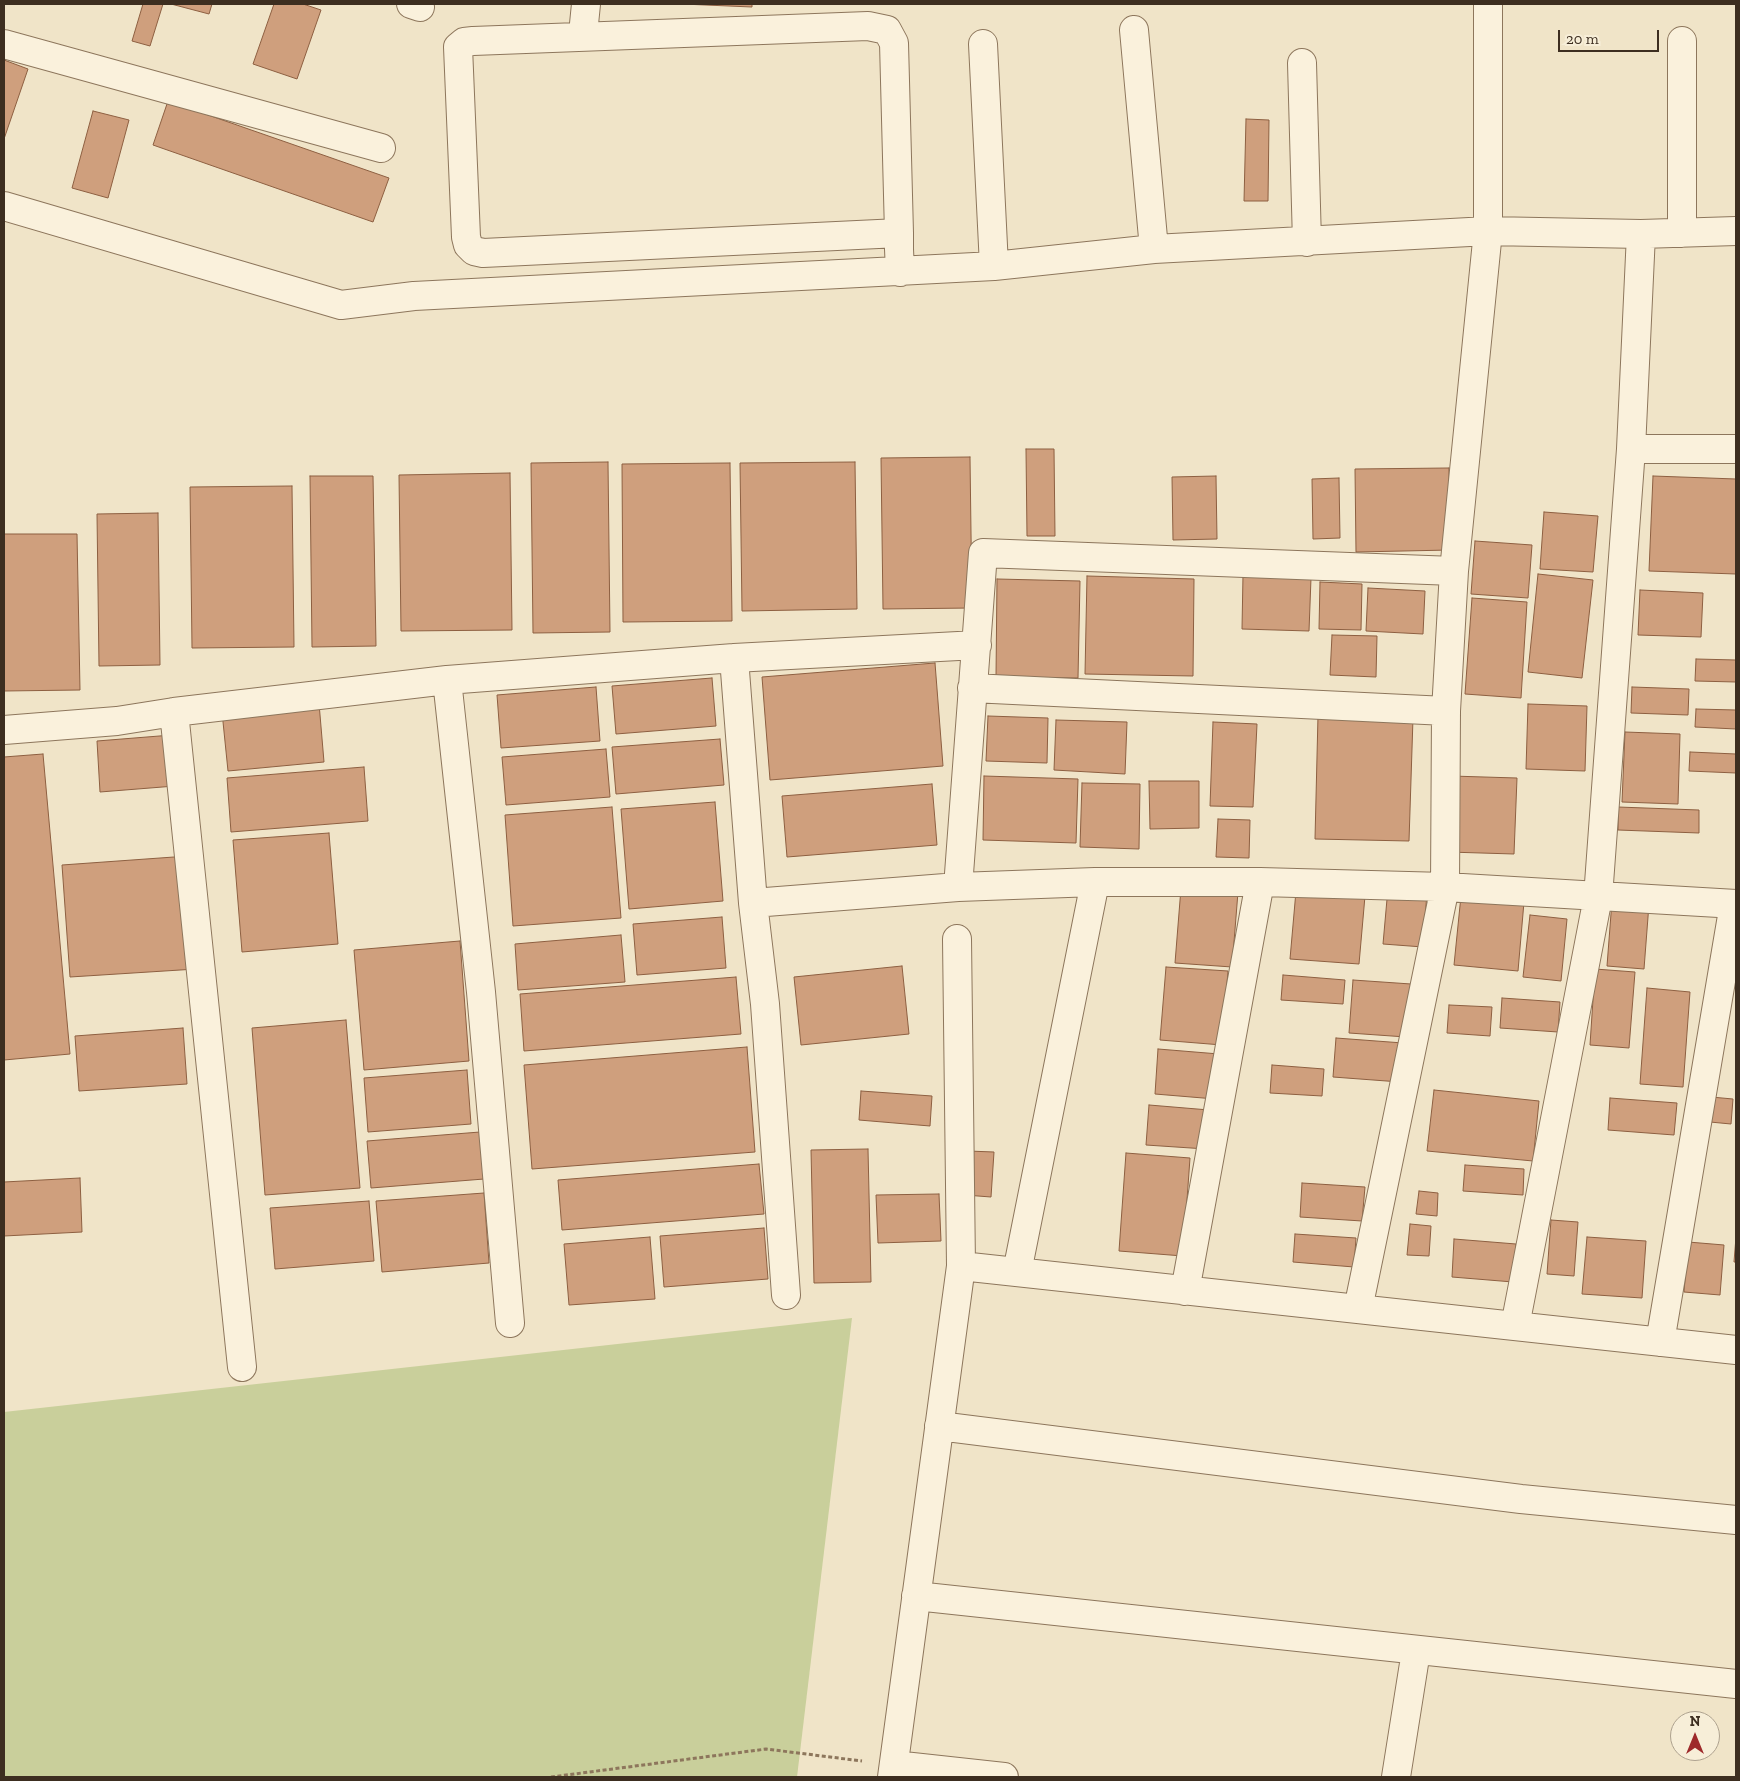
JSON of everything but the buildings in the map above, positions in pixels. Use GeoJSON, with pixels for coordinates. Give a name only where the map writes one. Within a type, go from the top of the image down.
{"type":"FeatureCollection","features":[{"type":"Feature","properties":{"kind":"street"},"geometry":{"type":"LineString","coordinates":[[1358,1309],[1444,887],[1446,711],[1454,571],[1488,231],[1488,4]]}},
{"type":"Feature","properties":{"kind":"street"},"geometry":{"type":"LineString","coordinates":[[899,233],[483,253],[474,251],[468,245],[466,237],[458,47],[464,42],[473,40],[868,26],[887,30],[894,43],[899,233],[900,272]]}},
{"type":"Feature","properties":{"kind":"street"},"geometry":{"type":"LineString","coordinates":[[1134,30],[1154,248]]}},
{"type":"Feature","properties":{"kind":"street"},"geometry":{"type":"LineString","coordinates":[[1682,40],[1682,233]]}},
{"type":"Feature","properties":{"kind":"street"},"geometry":{"type":"LineString","coordinates":[[4,44],[381,148]]}},
{"type":"Feature","properties":{"kind":"street"},"geometry":{"type":"LineString","coordinates":[[983,44],[994,266]]}},
{"type":"Feature","properties":{"kind":"street"},"geometry":{"type":"LineString","coordinates":[[1302,63],[1307,242]]}},
{"type":"Feature","properties":{"kind":"street"},"geometry":{"type":"LineString","coordinates":[[4,206],[341,305],[414,296],[994,266],[1154,248],[1307,242],[1488,231],[1641,234],[1736,232]]}},
{"type":"Feature","properties":{"kind":"street"},"geometry":{"type":"LineString","coordinates":[[1514,1326],[1598,897],[1631,449],[1641,234]]}},
{"type":"Feature","properties":{"kind":"street"},"geometry":{"type":"LineString","coordinates":[[1631,449],[1736,449]]}},
{"type":"Feature","properties":{"kind":"street"},"geometry":{"type":"LineString","coordinates":[[958,887],[983,553],[1454,571]]}},
{"type":"Feature","properties":{"kind":"street"},"geometry":{"type":"LineString","coordinates":[[4,730],[117,721],[174,712],[447,680],[734,658],[976,645]]}},
{"type":"Feature","properties":{"kind":"street"},"geometry":{"type":"LineString","coordinates":[[734,658],[753,903],[765,1004],[786,1295]]}},
{"type":"Feature","properties":{"kind":"street"},"geometry":{"type":"LineString","coordinates":[[447,680],[481,992],[510,1323]]}},
{"type":"Feature","properties":{"kind":"street"},"geometry":{"type":"LineString","coordinates":[[972,688],[1446,711]]}},
{"type":"Feature","properties":{"kind":"street"},"geometry":{"type":"LineString","coordinates":[[174,712],[242,1367]]}},
{"type":"Feature","properties":{"kind":"street"},"geometry":{"type":"LineString","coordinates":[[753,903],[958,887],[1095,882],[1260,882],[1444,887],[1735,904],[1660,1342]]}},
{"type":"Feature","properties":{"kind":"street"},"geometry":{"type":"LineString","coordinates":[[1017,1272],[1095,882]]}},
{"type":"Feature","properties":{"kind":"street"},"geometry":{"type":"LineString","coordinates":[[1186,1291],[1260,882]]}},
{"type":"Feature","properties":{"kind":"street"},"geometry":{"type":"LineString","coordinates":[[957,939],[960,1266],[893,1771],[1004,1777]]}},
{"type":"Feature","properties":{"kind":"street"},"geometry":{"type":"LineString","coordinates":[[960,1266],[1736,1350]]}},
{"type":"Feature","properties":{"kind":"street"},"geometry":{"type":"LineString","coordinates":[[939,1426],[1521,1499],[1736,1520]]}},
{"type":"Feature","properties":{"kind":"street"},"geometry":{"type":"LineString","coordinates":[[916,1596],[1736,1684]]}},
{"type":"Feature","properties":{"kind":"street"},"geometry":{"type":"LineString","coordinates":[[1396,1777],[1416,1651]]}},
{"type":"Feature","properties":{"kind":"path"},"geometry":{"type":"LineString","coordinates":[[551,1777],[766,1749],[893,1771]]}},
{"type":"Feature","properties":{"kind":"green space"},"geometry":{"type":"Polygon","coordinates":[[[852,1318],[797,1777],[4,1777],[4,1412],[852,1318]]]}}]}
